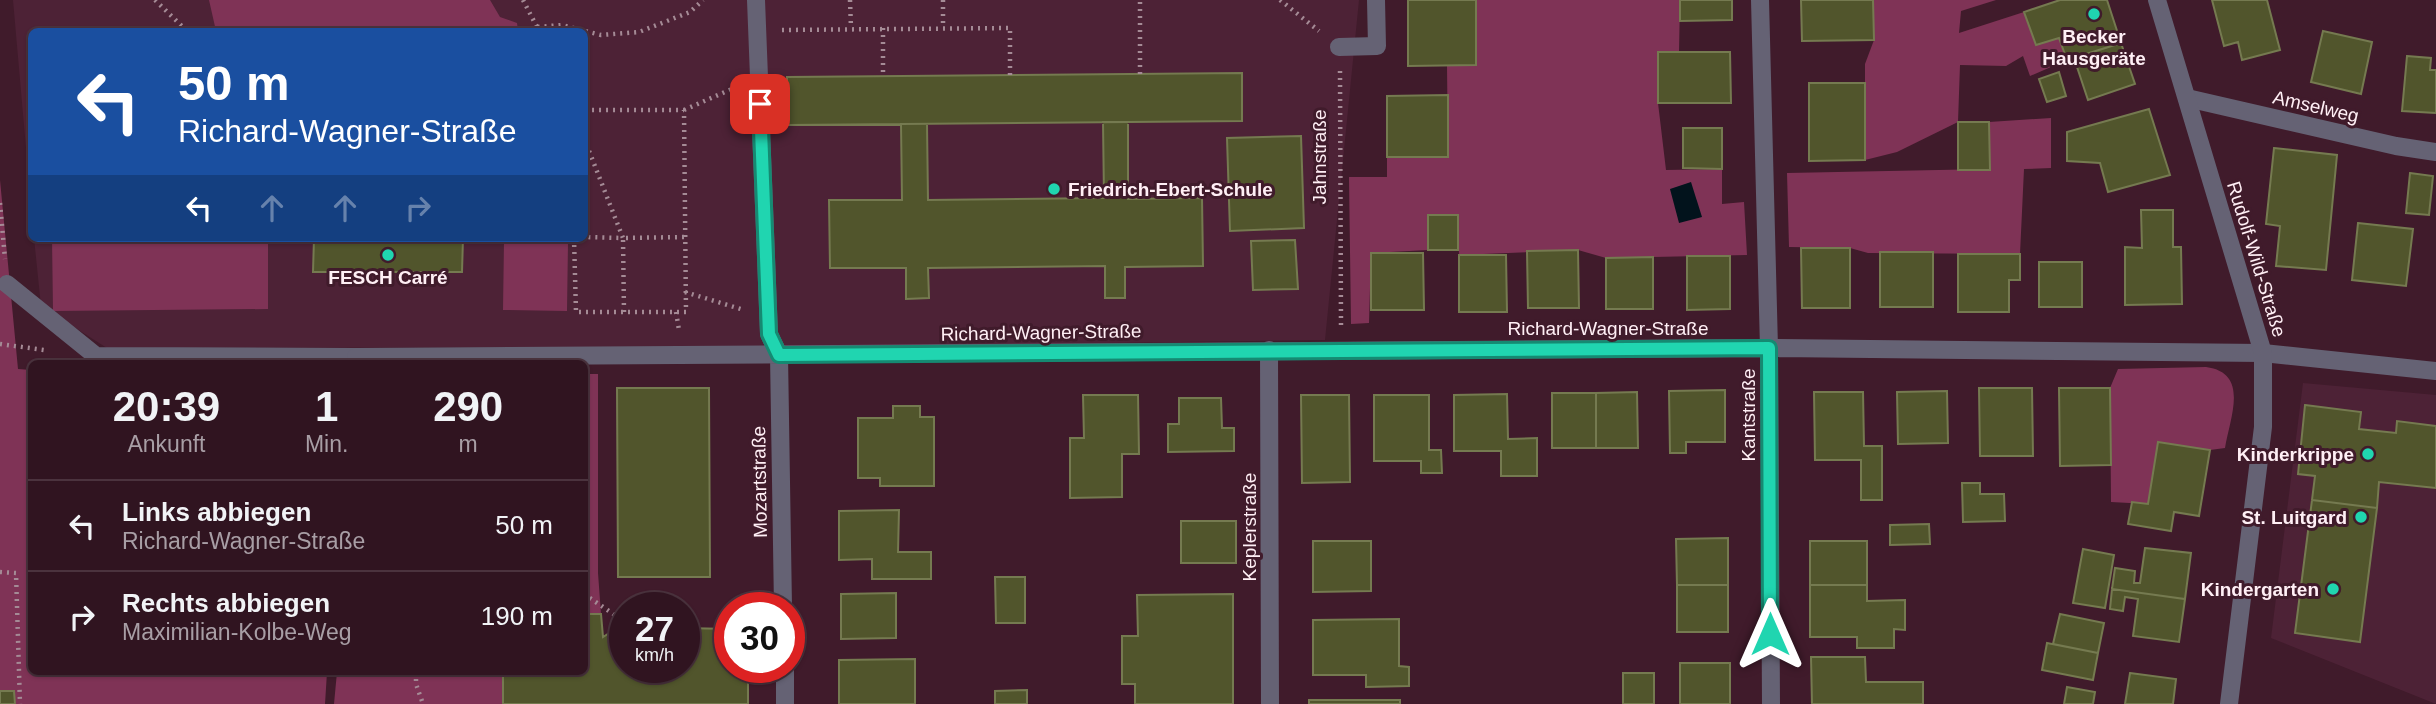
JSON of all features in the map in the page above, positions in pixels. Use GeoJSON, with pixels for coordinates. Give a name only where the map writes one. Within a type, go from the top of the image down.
{"type":"FeatureCollection","features":[{"type":"Feature","properties":{"kind":"street","name":"Mozartstraße"},"geometry":{"type":"LineString","coordinates":[[756,0],[769,334],[779,355],[783,592]]}},
{"type":"Feature","properties":{"kind":"street"},"geometry":{"type":"LineString","coordinates":[[1339,47],[1377,46],[1376,0]]}},
{"type":"Feature","properties":{"kind":"street","name":"Kantstraße"},"geometry":{"type":"LineString","coordinates":[[1760,0],[1769,348],[1770,704]]}},
{"type":"Feature","properties":{"kind":"street","name":"Rudolf-Wild-Straße"},"geometry":{"type":"LineString","coordinates":[[2157,0],[2263,354],[2263,427],[2229,704]]}},
{"type":"Feature","properties":{"kind":"street","name":"Amselweg"},"geometry":{"type":"LineString","coordinates":[[2187,98],[2396,146],[2436,152]]}},
{"type":"Feature","properties":{"kind":"street","name":"Richard-Wagner-Straße"},"geometry":{"type":"LineString","coordinates":[[7,284],[96,356],[779,355],[1769,348],[2263,354],[2436,371]]}},
{"type":"Feature","properties":{"kind":"street","name":"Keplerstraße"},"geometry":{"type":"LineString","coordinates":[[1269,350],[1270,704]]}},
{"type":"Feature","properties":{"kind":"street"},"geometry":{"type":"LineString","coordinates":[[785,683],[785,704]]}},
{"type":"Feature","properties":{"kind":"path"},"geometry":{"type":"LineString","coordinates":[[155,0],[184,28]]}},
{"type":"Feature","properties":{"kind":"path"},"geometry":{"type":"LineString","coordinates":[[523,0],[535,28]]}},
{"type":"Feature","properties":{"kind":"path"},"geometry":{"type":"LineString","coordinates":[[588,32],[601,35],[639,32],[690,12],[703,0]]}},
{"type":"Feature","properties":{"kind":"path"},"geometry":{"type":"LineString","coordinates":[[850,0],[851,28]]}},
{"type":"Feature","properties":{"kind":"path"},"geometry":{"type":"LineString","coordinates":[[943,0],[943,29]]}},
{"type":"Feature","properties":{"kind":"path"},"geometry":{"type":"LineString","coordinates":[[1140,0],[1140,74]]}},
{"type":"Feature","properties":{"kind":"path"},"geometry":{"type":"LineString","coordinates":[[1280,0],[1339,47]]}},
{"type":"Feature","properties":{"kind":"path"},"geometry":{"type":"LineString","coordinates":[[542,28],[562,25],[574,28]]}},
{"type":"Feature","properties":{"kind":"path"},"geometry":{"type":"LineString","coordinates":[[758,31],[851,28],[1010,29],[1010,76]]}},
{"type":"Feature","properties":{"kind":"path"},"geometry":{"type":"LineString","coordinates":[[883,28],[883,77]]}},
{"type":"Feature","properties":{"kind":"path","name":"Jahnstraße"},"geometry":{"type":"LineString","coordinates":[[1339,47],[1342,351]]}},
{"type":"Feature","properties":{"kind":"path"},"geometry":{"type":"LineString","coordinates":[[588,110],[684,110],[759,77]]}},
{"type":"Feature","properties":{"kind":"path"},"geometry":{"type":"LineString","coordinates":[[574,242],[576,312],[685,312],[684,110]]}},
{"type":"Feature","properties":{"kind":"path"},"geometry":{"type":"LineString","coordinates":[[588,148],[623,238],[624,312]]}},
{"type":"Feature","properties":{"kind":"path"},"geometry":{"type":"LineString","coordinates":[[0,203],[7,284]]}},
{"type":"Feature","properties":{"kind":"path"},"geometry":{"type":"LineString","coordinates":[[588,237],[685,237]]}},
{"type":"Feature","properties":{"kind":"path"},"geometry":{"type":"LineString","coordinates":[[685,292],[768,318]]}},
{"type":"Feature","properties":{"kind":"path"},"geometry":{"type":"LineString","coordinates":[[0,572],[16,573],[20,704]]}},
{"type":"Feature","properties":{"kind":"path"},"geometry":{"type":"LineString","coordinates":[[588,597],[609,611]]}},
{"type":"Feature","properties":{"kind":"path"},"geometry":{"type":"LineString","coordinates":[[416,675],[416,684],[423,704]]}},
{"type":"Feature","properties":{"kind":"shaded area"},"geometry":{"type":"Polygon","coordinates":[[[13,0],[1359,0],[1325,340],[809,347],[107,348],[41,306],[34,242],[588,242],[588,28],[28,28],[28,171],[13,0]]]}},
{"type":"Feature","properties":{"kind":"shaded area"},"geometry":{"type":"Polygon","coordinates":[[[209,0],[490,0],[500,17],[517,23],[518,28],[215,28],[209,0]]]}},
{"type":"Feature","properties":{"kind":"shaded area"},"geometry":{"type":"Polygon","coordinates":[[[1476,0],[1680,0],[1679,52],[1658,53],[1658,103],[1666,170],[1722,169],[1722,204],[1744,202],[1747,255],[1606,258],[1578,250],[1459,255],[1458,215],[1429,215],[1428,250],[1371,253],[1369,323],[1351,324],[1349,177],[1387,177],[1387,157],[1448,157],[1447,66],[1476,65],[1476,0]]]}},
{"type":"Feature","properties":{"kind":"shaded area"},"geometry":{"type":"Polygon","coordinates":[[[1873,0],[1996,0],[1961,11],[1959,33],[2024,12],[2036,45],[2059,38],[2067,60],[2030,76],[2023,56],[2006,66],[1960,65],[1958,122],[1897,152],[1865,160],[1865,64],[1874,40],[1873,0]]]}},
{"type":"Feature","properties":{"kind":"shaded area"},"geometry":{"type":"Polygon","coordinates":[[[2051,118],[2051,168],[2024,169],[2020,254],[1868,253],[1850,248],[1789,247],[1787,173],[1989,169],[1989,122],[2051,118]]]}},
{"type":"Feature","properties":{"kind":"shaded area"},"geometry":{"type":"Polygon","coordinates":[[[0,180],[18,369],[28,370],[28,675],[327,675],[325,704],[0,704],[0,180]]]}},
{"type":"Feature","properties":{"kind":"shaded area"},"geometry":{"type":"Polygon","coordinates":[[[52,242],[268,242],[268,309],[53,311],[52,242]]]}},
{"type":"Feature","properties":{"kind":"shaded area"},"geometry":{"type":"Polygon","coordinates":[[[504,242],[568,243],[567,311],[503,310],[504,242]]]}},
{"type":"Feature","properties":{"kind":"shaded area"},"geometry":{"type":"Polygon","coordinates":[[[2206,367],[2220,371],[2233,387],[2233,410],[2225,448],[2210,450],[2159,442],[2148,504],[2111,502],[2110,388],[2118,369],[2206,367]]]}},
{"type":"Feature","properties":{"kind":"shaded area"},"geometry":{"type":"Polygon","coordinates":[[[588,374],[598,374],[598,573],[601,614],[588,614],[588,374]]]}},
{"type":"Feature","properties":{"kind":"shaded area","name":"St. Luitgard"},"geometry":{"type":"Polygon","coordinates":[[[2303,383],[2436,395],[2436,704],[2271,638],[2303,383]]]}},
{"type":"Feature","properties":{"kind":"shaded area"},"geometry":{"type":"Polygon","coordinates":[[[337,675],[503,675],[503,704],[334,704],[337,675]]]}},
{"type":"Feature","properties":{"kind":"water"},"geometry":{"type":"Polygon","coordinates":[[[1691,182],[1702,217],[1679,223],[1670,189],[1691,182]]]}},
{"type":"Feature","properties":{"kind":"building"},"geometry":{"type":"Polygon","coordinates":[[[1408,0],[1476,0],[1476,65],[1408,66],[1408,0]]]}},
{"type":"Feature","properties":{"kind":"building"},"geometry":{"type":"Polygon","coordinates":[[[1680,0],[1732,0],[1732,20],[1680,21],[1680,0]]]}},
{"type":"Feature","properties":{"kind":"building"},"geometry":{"type":"Polygon","coordinates":[[[1801,0],[1873,0],[1874,40],[1802,41],[1801,0]]]}},
{"type":"Feature","properties":{"kind":"building"},"geometry":{"type":"Polygon","coordinates":[[[2060,0],[2107,0],[2121,43],[2067,60],[2059,38],[2036,45],[2024,12],[2060,0]]]}},
{"type":"Feature","properties":{"kind":"building"},"geometry":{"type":"Polygon","coordinates":[[[2212,0],[2267,0],[2280,50],[2242,60],[2238,42],[2224,46],[2212,0]]]}},
{"type":"Feature","properties":{"kind":"building"},"geometry":{"type":"Polygon","coordinates":[[[2323,31],[2372,42],[2361,94],[2311,82],[2323,31]]]}},
{"type":"Feature","properties":{"kind":"building"},"geometry":{"type":"Polygon","coordinates":[[[2121,43],[2135,84],[2088,100],[2074,58],[2121,43]]]}},
{"type":"Feature","properties":{"kind":"building"},"geometry":{"type":"Polygon","coordinates":[[[1658,52],[1730,52],[1731,103],[1658,103],[1658,52]]]}},
{"type":"Feature","properties":{"kind":"building"},"geometry":{"type":"Polygon","coordinates":[[[2407,56],[2431,58],[2430,70],[2436,70],[2436,113],[2402,111],[2407,56]]]}},
{"type":"Feature","properties":{"kind":"building"},"geometry":{"type":"Polygon","coordinates":[[[2059,72],[2066,96],[2047,102],[2039,79],[2059,72]]]}},
{"type":"Feature","properties":{"kind":"building"},"geometry":{"type":"Polygon","coordinates":[[[1242,73],[1242,121],[787,125],[787,77],[1242,73]]]}},
{"type":"Feature","properties":{"kind":"building"},"geometry":{"type":"Polygon","coordinates":[[[1809,83],[1865,83],[1865,160],[1809,161],[1809,83]]]}},
{"type":"Feature","properties":{"kind":"building"},"geometry":{"type":"Polygon","coordinates":[[[1448,95],[1448,157],[1387,157],[1387,96],[1448,95]]]}},
{"type":"Feature","properties":{"kind":"building"},"geometry":{"type":"Polygon","coordinates":[[[2149,109],[2170,175],[2108,192],[2100,163],[2067,161],[2067,132],[2149,109]]]}},
{"type":"Feature","properties":{"kind":"building"},"geometry":{"type":"Polygon","coordinates":[[[1103,122],[1128,122],[1128,199],[1202,198],[1203,266],[1125,267],[1125,298],[1105,298],[1105,266],[928,268],[929,298],[906,299],[906,268],[830,268],[829,200],[902,200],[901,124],[927,124],[928,200],[1104,198],[1103,122]]]}},
{"type":"Feature","properties":{"kind":"building"},"geometry":{"type":"Polygon","coordinates":[[[1958,122],[1989,122],[1990,170],[1958,170],[1958,122]]]}},
{"type":"Feature","properties":{"kind":"building"},"geometry":{"type":"Polygon","coordinates":[[[1683,128],[1722,128],[1722,169],[1683,168],[1683,128]]]}},
{"type":"Feature","properties":{"kind":"building"},"geometry":{"type":"Polygon","coordinates":[[[1301,136],[1304,228],[1230,231],[1227,138],[1301,136]]]}},
{"type":"Feature","properties":{"kind":"building"},"geometry":{"type":"Polygon","coordinates":[[[2274,148],[2337,155],[2326,270],[2276,266],[2280,226],[2266,224],[2274,148]]]}},
{"type":"Feature","properties":{"kind":"building"},"geometry":{"type":"Polygon","coordinates":[[[2410,173],[2433,176],[2429,215],[2406,213],[2410,173]]]}},
{"type":"Feature","properties":{"kind":"building"},"geometry":{"type":"Polygon","coordinates":[[[2141,210],[2173,210],[2173,247],[2181,247],[2182,304],[2125,305],[2125,247],[2142,248],[2141,210]]]}},
{"type":"Feature","properties":{"kind":"building"},"geometry":{"type":"Polygon","coordinates":[[[1428,215],[1458,215],[1458,250],[1428,250],[1428,215]]]}},
{"type":"Feature","properties":{"kind":"building"},"geometry":{"type":"Polygon","coordinates":[[[2358,223],[2413,229],[2406,286],[2352,280],[2358,223]]]}},
{"type":"Feature","properties":{"kind":"building"},"geometry":{"type":"Polygon","coordinates":[[[1295,240],[1298,289],[1253,290],[1251,241],[1295,240]]]}},
{"type":"Feature","properties":{"kind":"building","name":"FESCH Carré"},"geometry":{"type":"Polygon","coordinates":[[[314,242],[463,242],[462,272],[313,272],[314,242]]]}},
{"type":"Feature","properties":{"kind":"building"},"geometry":{"type":"Polygon","coordinates":[[[1801,248],[1850,248],[1850,308],[1802,308],[1801,248]]]}},
{"type":"Feature","properties":{"kind":"building"},"geometry":{"type":"Polygon","coordinates":[[[1578,250],[1579,308],[1528,308],[1527,251],[1578,250]]]}},
{"type":"Feature","properties":{"kind":"building"},"geometry":{"type":"Polygon","coordinates":[[[1880,252],[1933,252],[1933,307],[1880,307],[1880,252]]]}},
{"type":"Feature","properties":{"kind":"building"},"geometry":{"type":"Polygon","coordinates":[[[1371,253],[1423,253],[1424,310],[1371,310],[1371,253]]]}},
{"type":"Feature","properties":{"kind":"building"},"geometry":{"type":"Polygon","coordinates":[[[1958,254],[2020,254],[2020,280],[2009,280],[2009,312],[1958,312],[1958,254]]]}},
{"type":"Feature","properties":{"kind":"building"},"geometry":{"type":"Polygon","coordinates":[[[1459,255],[1506,255],[1507,312],[1459,312],[1459,255]]]}},
{"type":"Feature","properties":{"kind":"building"},"geometry":{"type":"Polygon","coordinates":[[[1687,256],[1730,256],[1730,309],[1687,310],[1687,256]]]}},
{"type":"Feature","properties":{"kind":"building"},"geometry":{"type":"Polygon","coordinates":[[[1653,257],[1653,309],[1606,309],[1606,258],[1653,257]]]}},
{"type":"Feature","properties":{"kind":"building"},"geometry":{"type":"Polygon","coordinates":[[[2039,262],[2082,262],[2082,307],[2039,307],[2039,262]]]}},
{"type":"Feature","properties":{"kind":"building"},"geometry":{"type":"Polygon","coordinates":[[[617,388],[709,388],[710,577],[618,577],[617,388]]]}},
{"type":"Feature","properties":{"kind":"building"},"geometry":{"type":"Polygon","coordinates":[[[1979,388],[2032,388],[2033,456],[1980,456],[1979,388]]]}},
{"type":"Feature","properties":{"kind":"building"},"geometry":{"type":"Polygon","coordinates":[[[2059,388],[2110,388],[2111,465],[2060,466],[2059,388]]]}},
{"type":"Feature","properties":{"kind":"building"},"geometry":{"type":"Polygon","coordinates":[[[1725,390],[1725,442],[1686,442],[1686,453],[1670,453],[1669,391],[1725,390]]]}},
{"type":"Feature","properties":{"kind":"building"},"geometry":{"type":"Polygon","coordinates":[[[1947,391],[1948,443],[1898,444],[1897,392],[1947,391]]]}},
{"type":"Feature","properties":{"kind":"building"},"geometry":{"type":"Polygon","coordinates":[[[1637,392],[1638,448],[1596,448],[1596,393],[1637,392]]]}},
{"type":"Feature","properties":{"kind":"building"},"geometry":{"type":"Polygon","coordinates":[[[1814,392],[1863,392],[1864,446],[1882,446],[1882,500],[1861,500],[1861,460],[1815,460],[1814,392]]]}},
{"type":"Feature","properties":{"kind":"building"},"geometry":{"type":"Polygon","coordinates":[[[1552,393],[1596,393],[1596,448],[1552,448],[1552,393]]]}},
{"type":"Feature","properties":{"kind":"building"},"geometry":{"type":"Polygon","coordinates":[[[1507,394],[1508,439],[1537,438],[1537,476],[1501,476],[1501,451],[1454,451],[1454,395],[1507,394]]]}},
{"type":"Feature","properties":{"kind":"building"},"geometry":{"type":"Polygon","coordinates":[[[1083,395],[1138,395],[1139,454],[1122,454],[1122,497],[1070,498],[1070,438],[1084,438],[1083,395]]]}},
{"type":"Feature","properties":{"kind":"building"},"geometry":{"type":"Polygon","coordinates":[[[1301,395],[1349,395],[1350,482],[1302,483],[1301,395]]]}},
{"type":"Feature","properties":{"kind":"building"},"geometry":{"type":"Polygon","coordinates":[[[1374,395],[1429,395],[1429,450],[1441,450],[1442,473],[1421,473],[1421,461],[1374,461],[1374,395]]]}},
{"type":"Feature","properties":{"kind":"building"},"geometry":{"type":"Polygon","coordinates":[[[1179,398],[1221,398],[1222,428],[1234,428],[1234,451],[1168,452],[1168,424],[1179,424],[1179,398]]]}},
{"type":"Feature","properties":{"kind":"building","name":"Kinderkrippe"},"geometry":{"type":"Polygon","coordinates":[[[2305,405],[2361,412],[2359,429],[2396,433],[2397,421],[2436,426],[2436,488],[2379,482],[2377,508],[2312,500],[2315,476],[2298,474],[2305,405]]]}},
{"type":"Feature","properties":{"kind":"building"},"geometry":{"type":"Polygon","coordinates":[[[893,406],[920,406],[920,417],[934,417],[934,486],[880,486],[880,478],[858,478],[858,418],[893,418],[893,406]]]}},
{"type":"Feature","properties":{"kind":"building"},"geometry":{"type":"Polygon","coordinates":[[[2158,442],[2210,450],[2199,516],[2174,512],[2171,531],[2128,524],[2132,502],[2148,504],[2158,442]]]}},
{"type":"Feature","properties":{"kind":"building"},"geometry":{"type":"Polygon","coordinates":[[[1962,483],[1980,483],[1980,494],[2004,494],[2005,521],[1963,522],[1962,483]]]}},
{"type":"Feature","properties":{"kind":"building","name":"Kindergarten"},"geometry":{"type":"Polygon","coordinates":[[[2312,500],[2377,508],[2360,642],[2295,633],[2312,500]]]}},
{"type":"Feature","properties":{"kind":"building"},"geometry":{"type":"Polygon","coordinates":[[[899,510],[898,552],[931,552],[931,579],[872,579],[872,559],[839,560],[839,511],[899,510]]]}},
{"type":"Feature","properties":{"kind":"building"},"geometry":{"type":"Polygon","coordinates":[[[1181,521],[1236,521],[1236,563],[1181,563],[1181,521]]]}},
{"type":"Feature","properties":{"kind":"building"},"geometry":{"type":"Polygon","coordinates":[[[1929,524],[1930,544],[1890,545],[1890,525],[1929,524]]]}},
{"type":"Feature","properties":{"kind":"building"},"geometry":{"type":"Polygon","coordinates":[[[1728,538],[1728,585],[1677,585],[1676,539],[1728,538]]]}},
{"type":"Feature","properties":{"kind":"building"},"geometry":{"type":"Polygon","coordinates":[[[1313,541],[1371,541],[1371,591],[1313,592],[1313,541]]]}},
{"type":"Feature","properties":{"kind":"building"},"geometry":{"type":"Polygon","coordinates":[[[1810,541],[1867,541],[1867,585],[1810,585],[1810,541]]]}},
{"type":"Feature","properties":{"kind":"building"},"geometry":{"type":"Polygon","coordinates":[[[2145,548],[2191,553],[2185,599],[2112,589],[2115,568],[2135,571],[2134,583],[2140,583],[2145,548]]]}},
{"type":"Feature","properties":{"kind":"building"},"geometry":{"type":"Polygon","coordinates":[[[2083,549],[2114,555],[2105,608],[2073,603],[2083,549]]]}},
{"type":"Feature","properties":{"kind":"building"},"geometry":{"type":"Polygon","coordinates":[[[995,577],[1025,577],[1025,623],[996,623],[995,577]]]}},
{"type":"Feature","properties":{"kind":"building"},"geometry":{"type":"Polygon","coordinates":[[[1677,585],[1728,585],[1728,632],[1677,632],[1677,585]]]}},
{"type":"Feature","properties":{"kind":"building"},"geometry":{"type":"Polygon","coordinates":[[[1810,585],[1867,585],[1867,601],[1905,600],[1905,630],[1894,629],[1894,648],[1857,648],[1857,637],[1810,637],[1810,585]]]}},
{"type":"Feature","properties":{"kind":"building"},"geometry":{"type":"Polygon","coordinates":[[[2112,589],[2185,599],[2179,642],[2133,636],[2138,599],[2125,597],[2123,611],[2110,609],[2112,589]]]}},
{"type":"Feature","properties":{"kind":"building"},"geometry":{"type":"Polygon","coordinates":[[[896,593],[896,638],[841,639],[841,594],[896,593]]]}},
{"type":"Feature","properties":{"kind":"building"},"geometry":{"type":"Polygon","coordinates":[[[1233,594],[1233,704],[1135,704],[1135,684],[1122,684],[1122,636],[1138,636],[1137,595],[1233,594]]]}},
{"type":"Feature","properties":{"kind":"building"},"geometry":{"type":"Polygon","coordinates":[[[588,614],[601,614],[603,637],[609,633],[609,683],[700,683],[700,628],[714,629],[714,683],[748,683],[748,704],[503,704],[503,675],[588,675],[588,614]]]}},
{"type":"Feature","properties":{"kind":"building"},"geometry":{"type":"Polygon","coordinates":[[[2060,614],[2104,623],[2098,653],[2053,644],[2060,614]]]}},
{"type":"Feature","properties":{"kind":"building"},"geometry":{"type":"Polygon","coordinates":[[[1399,619],[1399,666],[1409,667],[1409,686],[1366,687],[1366,675],[1313,675],[1313,620],[1399,619]]]}},
{"type":"Feature","properties":{"kind":"building"},"geometry":{"type":"Polygon","coordinates":[[[2047,643],[2098,653],[2093,680],[2042,670],[2047,643]]]}},
{"type":"Feature","properties":{"kind":"building"},"geometry":{"type":"Polygon","coordinates":[[[1811,657],[1865,657],[1866,682],[1923,682],[1923,704],[1812,704],[1811,657]]]}},
{"type":"Feature","properties":{"kind":"building"},"geometry":{"type":"Polygon","coordinates":[[[915,659],[915,704],[839,704],[839,660],[915,659]]]}},
{"type":"Feature","properties":{"kind":"building"},"geometry":{"type":"Polygon","coordinates":[[[1680,663],[1730,663],[1730,704],[1680,704],[1680,663]]]}},
{"type":"Feature","properties":{"kind":"building"},"geometry":{"type":"Polygon","coordinates":[[[1623,673],[1654,673],[1654,704],[1623,704],[1623,673]]]}},
{"type":"Feature","properties":{"kind":"building"},"geometry":{"type":"Polygon","coordinates":[[[2130,673],[2176,679],[2173,704],[2125,704],[2130,673]]]}},
{"type":"Feature","properties":{"kind":"building"},"geometry":{"type":"Polygon","coordinates":[[[2067,687],[2095,692],[2093,704],[2064,704],[2067,687]]]}},
{"type":"Feature","properties":{"kind":"building"},"geometry":{"type":"Polygon","coordinates":[[[1027,690],[1027,704],[995,704],[995,691],[1027,690]]]}},
{"type":"Feature","properties":{"kind":"building"},"geometry":{"type":"Polygon","coordinates":[[[0,691],[14,691],[15,704],[0,704],[0,691]]]}},
{"type":"Feature","properties":{"kind":"building"},"geometry":{"type":"Polygon","coordinates":[[[1309,700],[1400,700],[1400,704],[1309,704],[1309,700]]]}},
{"type":"Feature","properties":{"kind":"place","name":"Becker Hausgeräte"},"geometry":{"type":"Point","coordinates":[2094,14]}},
{"type":"Feature","properties":{"kind":"place","name":"Friedrich-Ebert-Schule"},"geometry":{"type":"Point","coordinates":[1054,189]}},
{"type":"Feature","properties":{"kind":"place","name":"FESCH Carré"},"geometry":{"type":"Point","coordinates":[388,255]}},
{"type":"Feature","properties":{"kind":"place","name":"Kinderkrippe"},"geometry":{"type":"Point","coordinates":[2368,454]}},
{"type":"Feature","properties":{"kind":"place","name":"St. Luitgard"},"geometry":{"type":"Point","coordinates":[2361,517]}},
{"type":"Feature","properties":{"kind":"place","name":"Kindergarten"},"geometry":{"type":"Point","coordinates":[2333,589]}},
{"type":"Feature","properties":{"kind":"route"},"geometry":{"type":"LineString","coordinates":[[760,104],[769,334],[779,355],[1769,348],[1770,634]]}}]}
